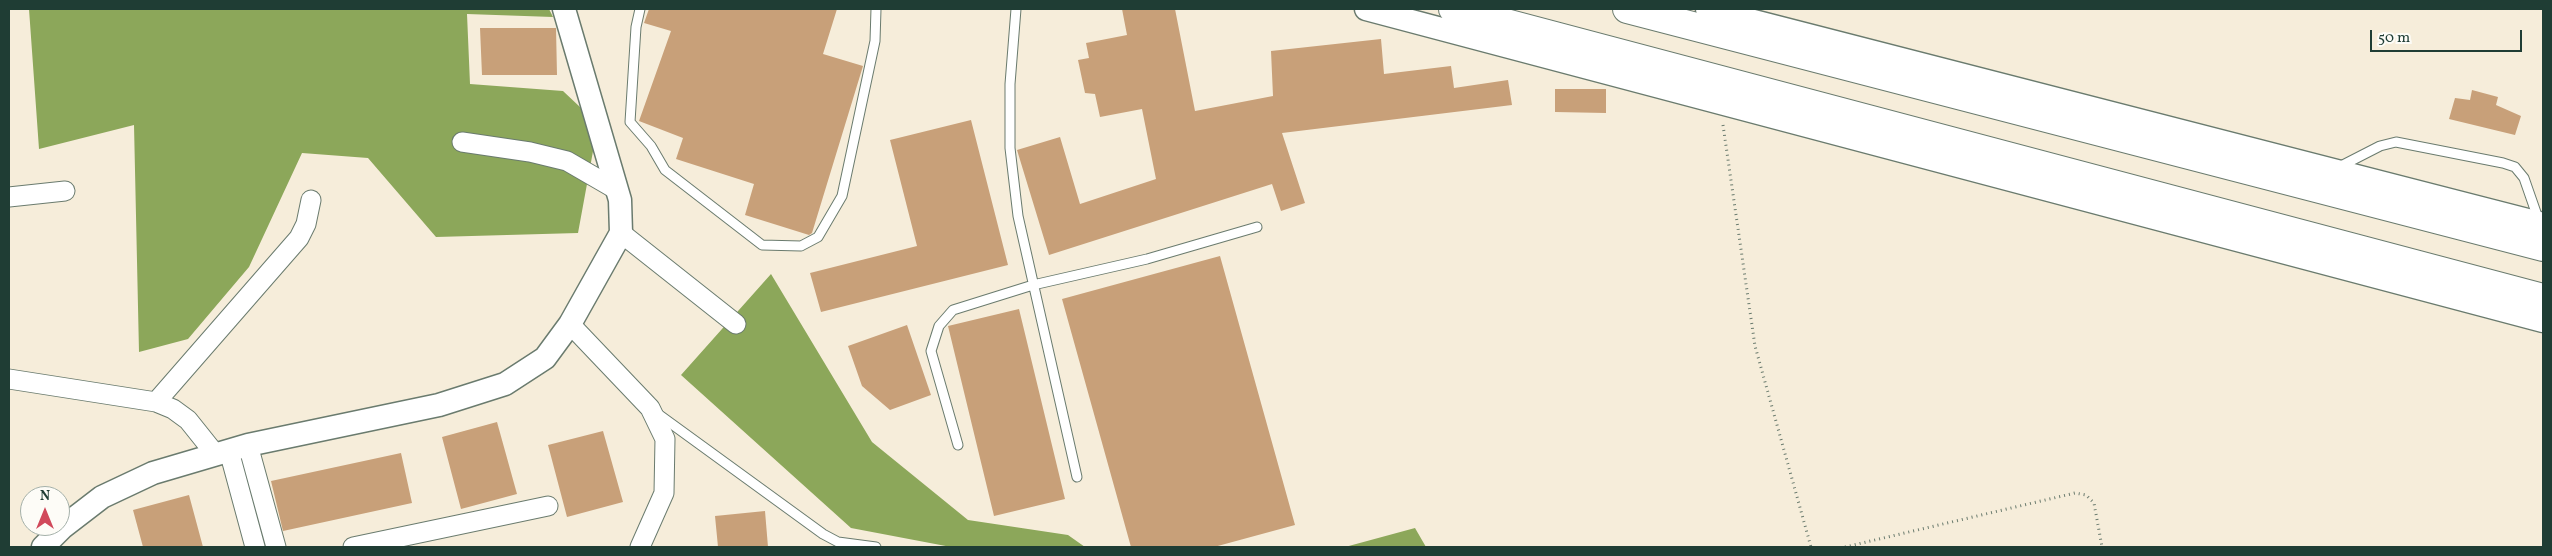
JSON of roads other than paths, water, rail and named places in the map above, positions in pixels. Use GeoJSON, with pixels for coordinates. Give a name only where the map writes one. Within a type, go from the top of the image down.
{"type":"FeatureCollection","features":[{"type":"Feature","properties":{"kind":"highway"},"geometry":{"type":"LineString","coordinates":[[1453,9],[2543,298]]}},
{"type":"Feature","properties":{"kind":"highway"},"geometry":{"type":"LineString","coordinates":[[1627,9],[2542,232]]}},
{"type":"Feature","properties":{"kind":"street"},"geometry":{"type":"LineString","coordinates":[[43,547],[63,527],[102,497],[153,473],[231,450],[439,405],[505,384],[545,358],[570,324],[616,242],[620,200],[564,9]]}},
{"type":"Feature","properties":{"kind":"street"},"geometry":{"type":"LineString","coordinates":[[1366,9],[2543,320]]}},
{"type":"Feature","properties":{"kind":"street"},"geometry":{"type":"LineString","coordinates":[[1707,9],[2335,169],[2542,232]]}},
{"type":"Feature","properties":{"kind":"street"},"geometry":{"type":"LineString","coordinates":[[462,142],[530,152],[567,160],[617,190]]}},
{"type":"Feature","properties":{"kind":"street"},"geometry":{"type":"LineString","coordinates":[[9,197],[65,190]]}},
{"type":"Feature","properties":{"kind":"street"},"geometry":{"type":"LineString","coordinates":[[156,402],[299,238],[306,224],[311,200]]}},
{"type":"Feature","properties":{"kind":"street"},"geometry":{"type":"LineString","coordinates":[[616,242],[736,324]]}},
{"type":"Feature","properties":{"kind":"street"},"geometry":{"type":"LineString","coordinates":[[570,324],[650,408],[665,439],[664,493],[640,547]]}},
{"type":"Feature","properties":{"kind":"street"},"geometry":{"type":"LineString","coordinates":[[9,379],[156,402],[172,409],[231,450],[276,547]]}},
{"type":"Feature","properties":{"kind":"street"},"geometry":{"type":"LineString","coordinates":[[231,450],[255,547]]}},
{"type":"Feature","properties":{"kind":"street"},"geometry":{"type":"LineString","coordinates":[[353,547],[548,506]]}},
{"type":"Feature","properties":{"kind":"lane"},"geometry":{"type":"LineString","coordinates":[[640,9],[636,27],[630,122],[651,146],[665,170],[762,245],[801,246],[818,237],[842,196],[875,41],[876,9]]}},
{"type":"Feature","properties":{"kind":"lane"},"geometry":{"type":"LineString","coordinates":[[1016,9],[1010,84],[1010,148],[1018,216],[1077,477]]}},
{"type":"Feature","properties":{"kind":"lane"},"geometry":{"type":"LineString","coordinates":[[2335,169],[2380,146],[2396,142],[2503,162],[2515,167],[2524,178],[2542,232]]}},
{"type":"Feature","properties":{"kind":"lane"},"geometry":{"type":"LineString","coordinates":[[958,445],[931,351],[939,326],[953,310],[1033,285],[1147,259],[1257,227]]}},
{"type":"Feature","properties":{"kind":"lane"},"geometry":{"type":"LineString","coordinates":[[650,408],[822,534],[838,542],[876,547]]}}]}
